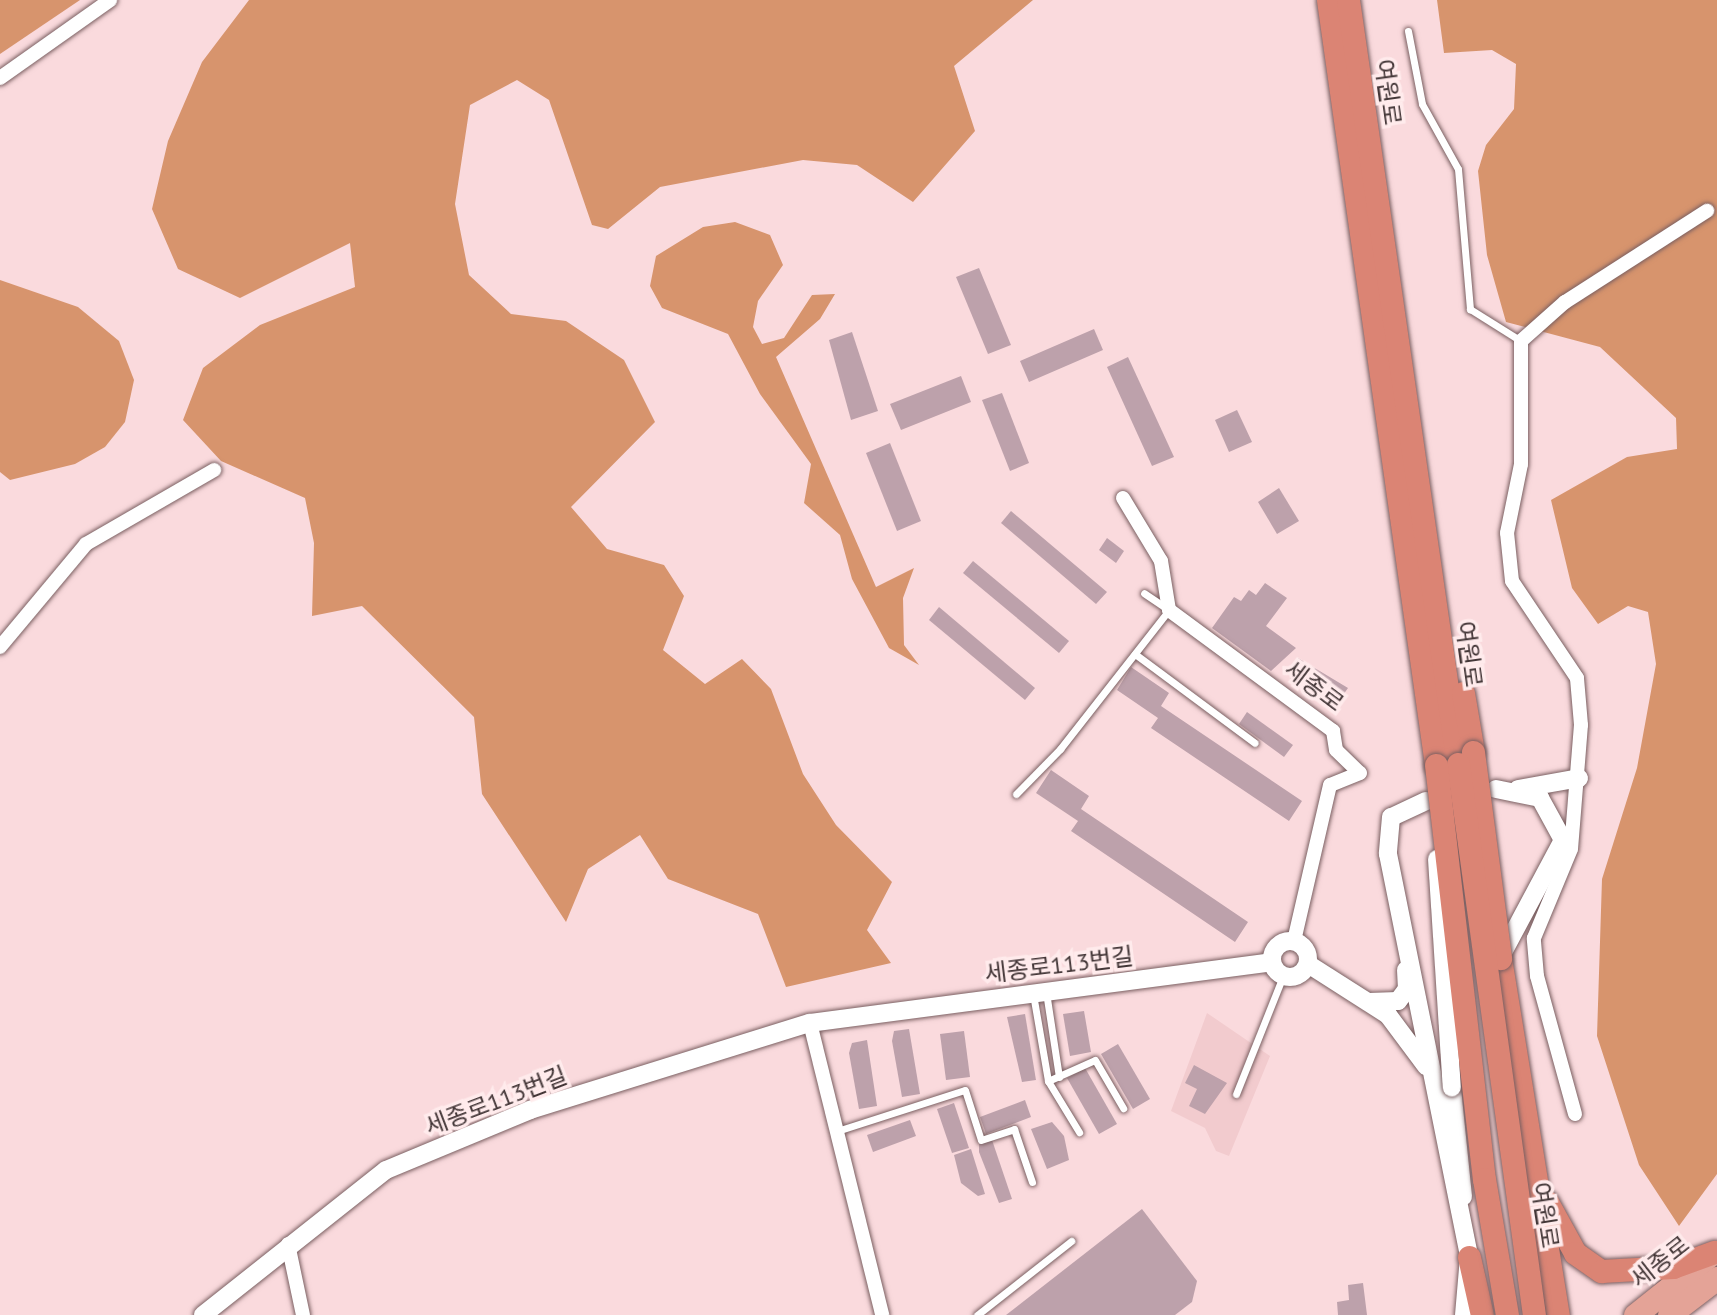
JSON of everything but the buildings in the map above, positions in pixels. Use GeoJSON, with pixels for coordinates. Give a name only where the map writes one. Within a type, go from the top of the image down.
{"type":"FeatureCollection","features":[{"type":"Feature","properties":{"kind":"highway","name":"여원로"},"geometry":{"type":"LineString","coordinates":[[1328,0],[1456,760],[1484,1179],[1507,1315]]}},
{"type":"Feature","properties":{"kind":"highway","name":"여원로"},"geometry":{"type":"LineString","coordinates":[[1348,0],[1402,366],[1534,1315]]}},
{"type":"Feature","properties":{"kind":"highway"},"geometry":{"type":"LineString","coordinates":[[1456,760],[1500,958],[1556,1315]]}},
{"type":"Feature","properties":{"kind":"highway"},"geometry":{"type":"LineString","coordinates":[[1529,1144],[1562,1234],[1588,1264],[1619,1275],[1673,1267],[1716,1251]]}},
{"type":"Feature","properties":{"kind":"highway"},"geometry":{"type":"LineString","coordinates":[[1469,1257],[1482,1315]]}},
{"type":"Feature","properties":{"kind":"main road","name":"세종로"},"geometry":{"type":"LineString","coordinates":[[1635,1315],[1716,1251]]}},
{"type":"Feature","properties":{"kind":"main road","name":"세종로"},"geometry":{"type":"LineString","coordinates":[[1669,1315],[1717,1279]]}},
{"type":"Feature","properties":{"kind":"main road"},"geometry":{"type":"LineString","coordinates":[[1688,1315],[1717,1279]]}},
{"type":"Feature","properties":{"kind":"street"},"geometry":{"type":"LineString","coordinates":[[0,78],[110,0]]}},
{"type":"Feature","properties":{"kind":"street"},"geometry":{"type":"LineString","coordinates":[[1575,1114],[1537,976],[1534,938],[1572,849],[1579,778],[1577,678],[1513,581],[1507,533],[1521,464],[1521,341],[1565,302],[1707,211]]}},
{"type":"Feature","properties":{"kind":"street"},"geometry":{"type":"LineString","coordinates":[[0,647],[86,544],[214,470]]}},
{"type":"Feature","properties":{"kind":"street"},"geometry":{"type":"LineString","coordinates":[[1123,498],[1161,561],[1169,610]]}},
{"type":"Feature","properties":{"kind":"street","name":"세종로"},"geometry":{"type":"LineString","coordinates":[[1169,610],[1333,731],[1336,750],[1360,773],[1330,785],[1294,941]]}},
{"type":"Feature","properties":{"kind":"street"},"geometry":{"type":"LineString","coordinates":[[1456,760],[1432,790],[1443,1087],[1469,1257],[1475,1315]]}},
{"type":"Feature","properties":{"kind":"street"},"geometry":{"type":"LineString","coordinates":[[1496,789],[1518,789],[1579,778]]}},
{"type":"Feature","properties":{"kind":"street"},"geometry":{"type":"LineString","coordinates":[[1518,789],[1540,798],[1563,841]]}},
{"type":"Feature","properties":{"kind":"street"},"geometry":{"type":"LineString","coordinates":[[1426,801],[1396,809],[1388,824],[1405,954],[1443,1087]]}},
{"type":"Feature","properties":{"kind":"street"},"geometry":{"type":"LineString","coordinates":[[1500,958],[1578,809]]}},
{"type":"Feature","properties":{"kind":"street"},"geometry":{"type":"LineString","coordinates":[[1294,941],[1307,952],[1308,964],[1295,977],[1277,969],[1277,946],[1294,941]]}},
{"type":"Feature","properties":{"kind":"street"},"geometry":{"type":"LineString","coordinates":[[1369,1002],[1402,995],[1405,954]]}},
{"type":"Feature","properties":{"kind":"street"},"geometry":{"type":"LineString","coordinates":[[1308,964],[1369,1002],[1402,1029],[1443,1087]]}},
{"type":"Feature","properties":{"kind":"street","name":"세종로113번길"},"geometry":{"type":"LineString","coordinates":[[203,1315],[289,1244],[386,1170],[530,1110],[810,1023],[1039,993],[1277,969]]}},
{"type":"Feature","properties":{"kind":"street"},"geometry":{"type":"LineString","coordinates":[[810,1023],[882,1315]]}},
{"type":"Feature","properties":{"kind":"street"},"geometry":{"type":"LineString","coordinates":[[289,1244],[303,1315]]}},
{"type":"Feature","properties":{"kind":"street"},"geometry":{"type":"LineString","coordinates":[[1464,1315],[1469,1257]]}},
{"type":"Feature","properties":{"kind":"lane"},"geometry":{"type":"LineString","coordinates":[[1408,31],[1422,104],[1458,169],[1470,309],[1521,341]]}},
{"type":"Feature","properties":{"kind":"lane"},"geometry":{"type":"LineString","coordinates":[[1016,794],[1169,610],[1144,593]]}},
{"type":"Feature","properties":{"kind":"lane"},"geometry":{"type":"LineString","coordinates":[[1135,654],[1255,743]]}},
{"type":"Feature","properties":{"kind":"lane"},"geometry":{"type":"LineString","coordinates":[[1236,1094],[1277,969]]}},
{"type":"Feature","properties":{"kind":"lane"},"geometry":{"type":"LineString","coordinates":[[1039,993],[1059,1077]]}},
{"type":"Feature","properties":{"kind":"lane"},"geometry":{"type":"LineString","coordinates":[[1039,993],[1048,1081],[1079,1132]]}},
{"type":"Feature","properties":{"kind":"lane"},"geometry":{"type":"LineString","coordinates":[[1048,1081],[1095,1059],[1123,1108]]}},
{"type":"Feature","properties":{"kind":"lane"},"geometry":{"type":"LineString","coordinates":[[837,1131],[965,1090],[981,1140],[1014,1129],[1032,1182]]}},
{"type":"Feature","properties":{"kind":"lane"},"geometry":{"type":"LineString","coordinates":[[977,1315],[1071,1241]]}},
{"type":"Feature","properties":{"kind":"shaded area"},"geometry":{"type":"Polygon","coordinates":[[[0,0],[80,0],[0,54],[0,0]]]}},
{"type":"Feature","properties":{"kind":"shaded area"},"geometry":{"type":"Polygon","coordinates":[[[249,0],[1033,0],[954,66],[975,131],[913,202],[857,165],[803,160],[660,187],[608,229],[592,225],[549,100],[517,80],[470,105],[455,204],[469,275],[511,314],[566,321],[624,360],[655,422],[571,507],[607,549],[664,565],[684,596],[663,650],[705,684],[742,659],[771,689],[803,774],[836,825],[892,882],[867,930],[891,963],[786,987],[758,914],[668,879],[640,835],[588,869],[566,922],[482,794],[474,717],[362,606],[312,616],[314,543],[305,498],[221,461],[183,420],[203,368],[260,325],[355,287],[350,243],[240,298],[178,269],[152,209],[168,141],[202,62],[249,0]]]}},
{"type":"Feature","properties":{"kind":"shaded area"},"geometry":{"type":"Polygon","coordinates":[[[1437,0],[1717,0],[1717,1174],[1679,1226],[1639,1165],[1597,1036],[1602,879],[1637,768],[1656,664],[1648,612],[1628,606],[1598,624],[1572,588],[1551,500],[1627,457],[1677,449],[1676,418],[1600,347],[1506,322],[1487,255],[1478,171],[1486,145],[1514,109],[1516,64],[1492,50],[1444,53],[1437,0]]]}},
{"type":"Feature","properties":{"kind":"shaded area"},"geometry":{"type":"Polygon","coordinates":[[[735,222],[770,235],[783,265],[758,301],[753,327],[762,344],[784,338],[812,295],[835,294],[820,319],[776,357],[876,587],[914,568],[903,598],[904,645],[919,665],[889,648],[852,579],[840,535],[804,503],[811,464],[760,394],[728,334],[662,308],[650,286],[656,256],[703,227],[735,222]]]}},
{"type":"Feature","properties":{"kind":"shaded area"},"geometry":{"type":"Polygon","coordinates":[[[0,280],[78,307],[119,341],[134,380],[125,422],[105,447],[75,464],[10,480],[0,472],[0,280]]]}},
{"type":"Feature","properties":{"kind":"shaded area"},"geometry":{"type":"Polygon","coordinates":[[[1207,1013],[1270,1056],[1229,1156],[1216,1151],[1205,1128],[1171,1111],[1207,1013]]]}}]}
